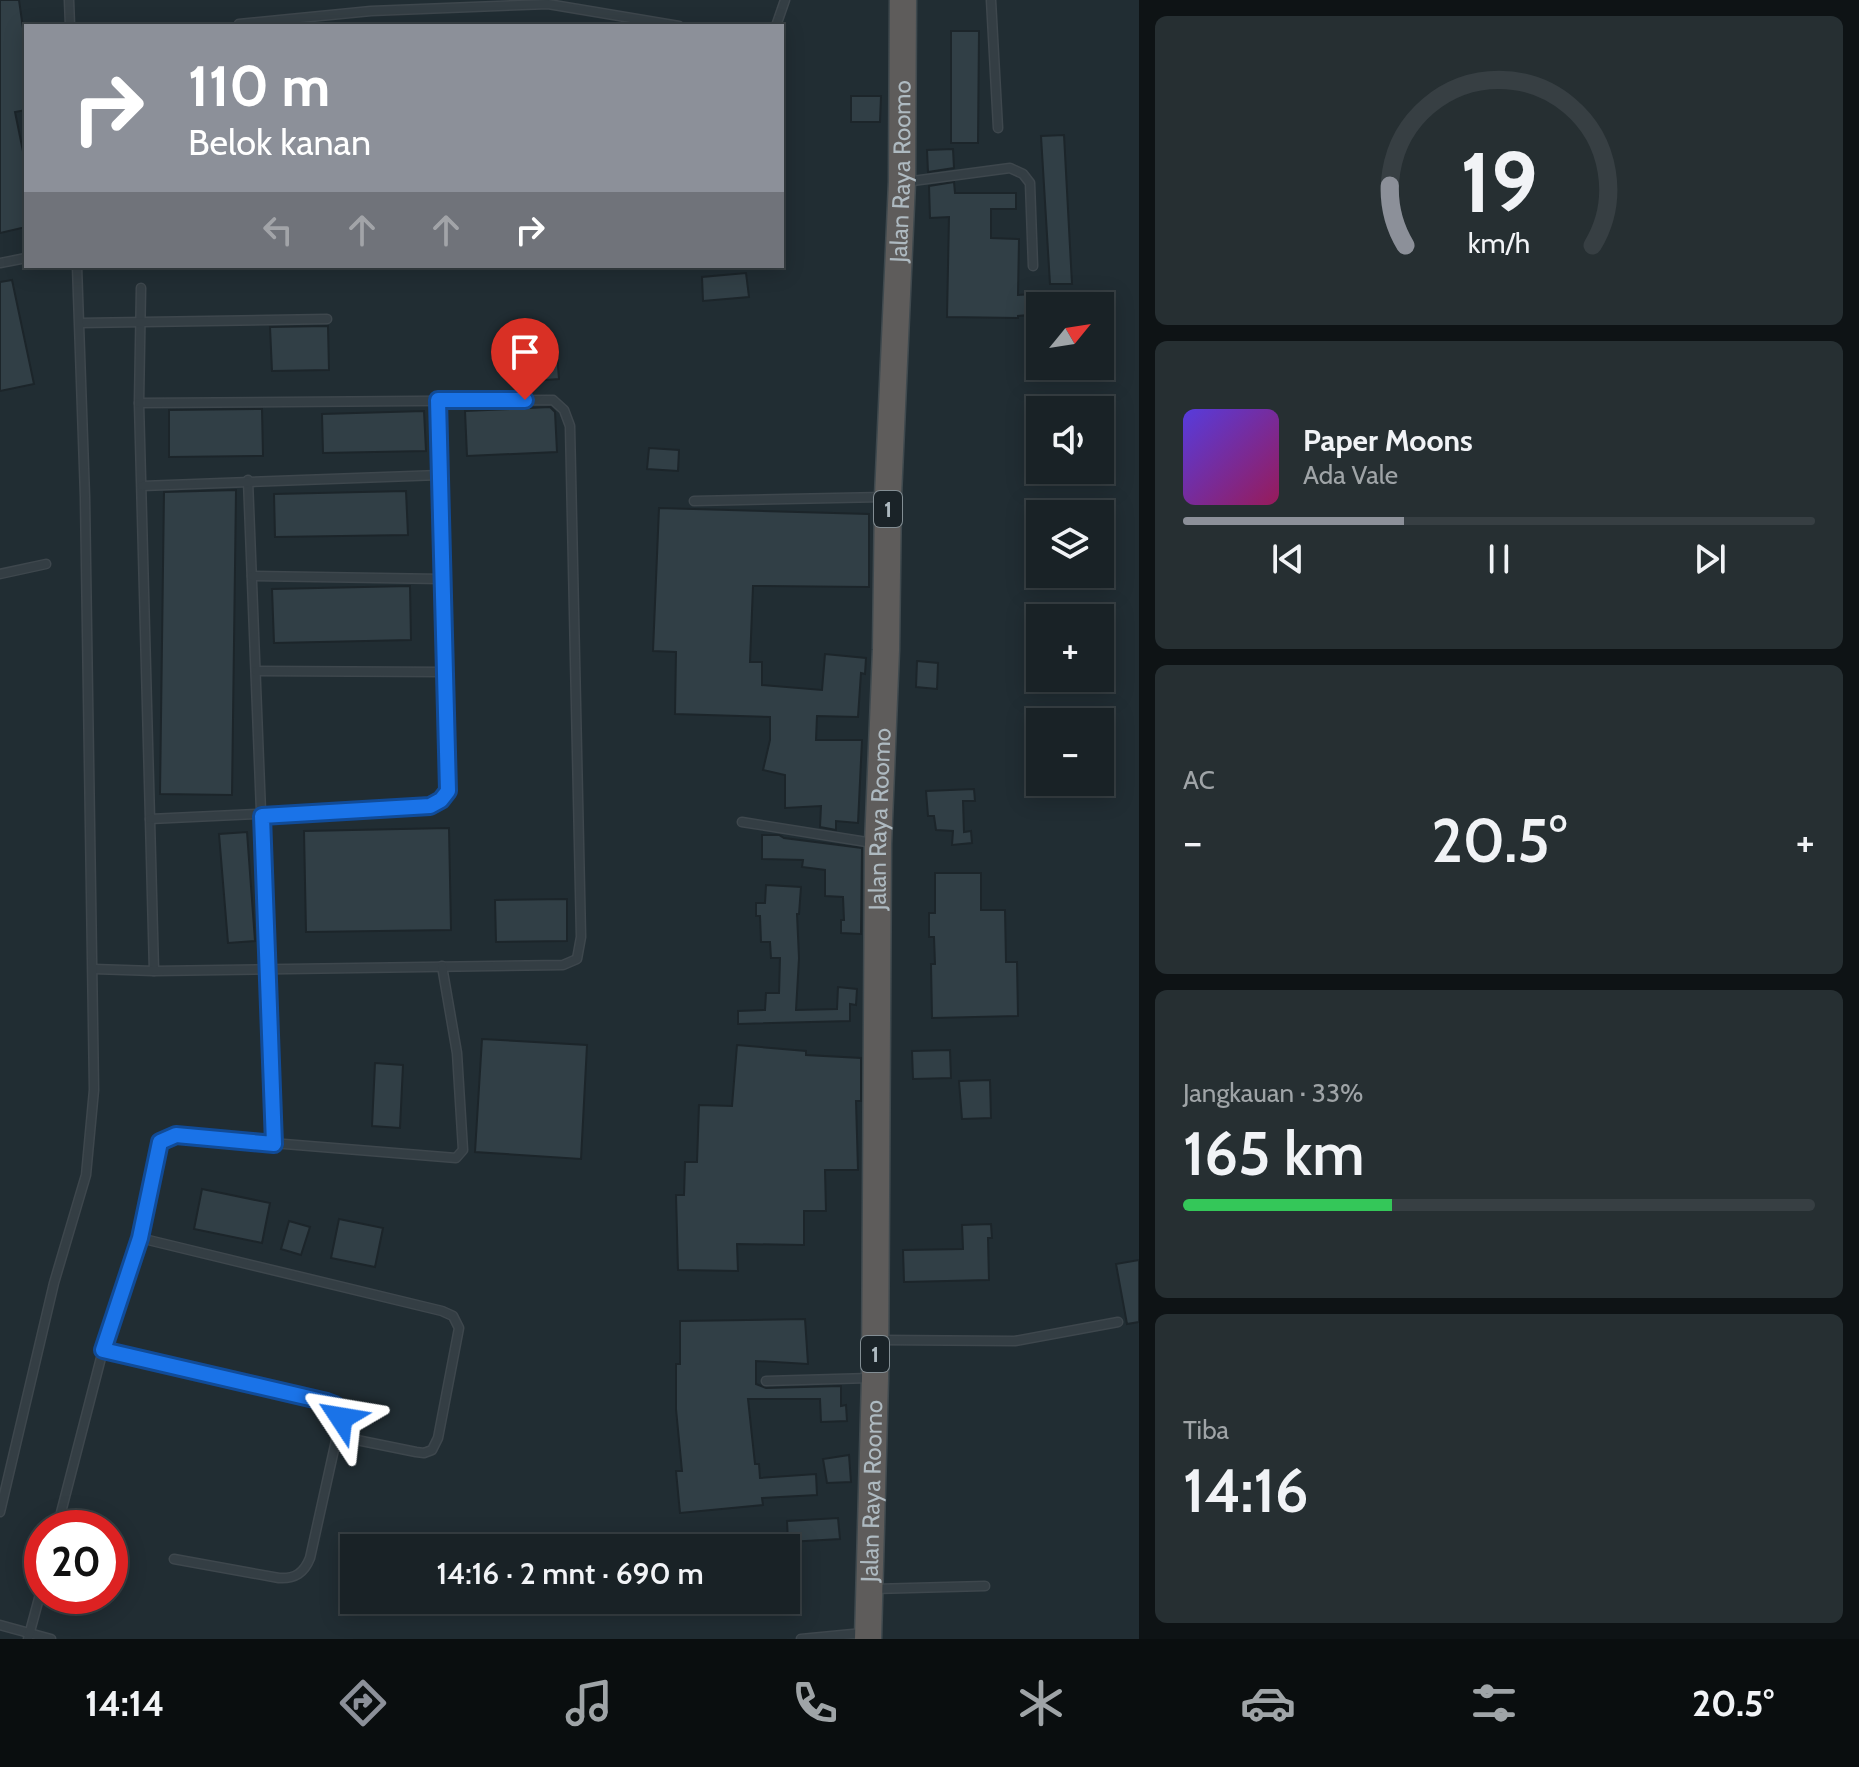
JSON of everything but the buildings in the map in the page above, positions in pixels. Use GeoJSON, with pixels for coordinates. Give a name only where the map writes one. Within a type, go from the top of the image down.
{"type":"FeatureCollection","features":[{"type":"Feature","properties":{"kind":"highway","name":"Jalan Raya Roomo"},"geometry":{"type":"LineString","coordinates":[[868,1636],[875,1378],[878,844],[888,496],[902,182],[903,0]]}},
{"type":"Feature","properties":{"kind":"lane"},"geometry":{"type":"LineString","coordinates":[[69,0],[70,24]]}},
{"type":"Feature","properties":{"kind":"lane"},"geometry":{"type":"LineString","coordinates":[[777,24],[785,0]]}},
{"type":"Feature","properties":{"kind":"lane"},"geometry":{"type":"LineString","coordinates":[[991,0],[998,128]]}},
{"type":"Feature","properties":{"kind":"lane"},"geometry":{"type":"LineString","coordinates":[[239,24],[371,11],[548,4],[667,24]]}},
{"type":"Feature","properties":{"kind":"lane"},"geometry":{"type":"LineString","coordinates":[[902,182],[1010,168],[1023,174],[1030,183],[1033,266]]}},
{"type":"Feature","properties":{"kind":"lane"},"geometry":{"type":"LineString","coordinates":[[0,263],[24,258]]}},
{"type":"Feature","properties":{"kind":"lane"},"geometry":{"type":"LineString","coordinates":[[0,1512],[54,1283],[86,1175],[94,1090],[94,969],[77,268]]}},
{"type":"Feature","properties":{"kind":"lane"},"geometry":{"type":"LineString","coordinates":[[141,288],[139,403],[154,971]]}},
{"type":"Feature","properties":{"kind":"lane"},"geometry":{"type":"LineString","coordinates":[[80,323],[327,319]]}},
{"type":"Feature","properties":{"kind":"lane"},"geometry":{"type":"LineString","coordinates":[[150,819],[430,806],[441,800],[448,791],[438,400]]}},
{"type":"Feature","properties":{"kind":"lane"},"geometry":{"type":"LineString","coordinates":[[94,969],[154,971],[563,965],[577,959],[581,937],[570,426],[564,410],[553,400],[139,403]]}},
{"type":"Feature","properties":{"kind":"lane"},"geometry":{"type":"LineString","coordinates":[[142,486],[440,475]]}},
{"type":"Feature","properties":{"kind":"lane"},"geometry":{"type":"LineString","coordinates":[[248,480],[274,1144]]}},
{"type":"Feature","properties":{"kind":"lane"},"geometry":{"type":"LineString","coordinates":[[694,501],[888,496]]}},
{"type":"Feature","properties":{"kind":"lane"},"geometry":{"type":"LineString","coordinates":[[0,574],[46,564]]}},
{"type":"Feature","properties":{"kind":"lane"},"geometry":{"type":"LineString","coordinates":[[252,576],[442,579]]}},
{"type":"Feature","properties":{"kind":"lane"},"geometry":{"type":"LineString","coordinates":[[256,671],[445,672]]}},
{"type":"Feature","properties":{"kind":"lane"},"geometry":{"type":"LineString","coordinates":[[742,822],[878,844]]}},
{"type":"Feature","properties":{"kind":"lane"},"geometry":{"type":"LineString","coordinates":[[62,1510],[103,1350],[140,1238],[160,1142],[176,1135],[452,1158],[461,1153],[457,1053],[442,966]]}},
{"type":"Feature","properties":{"kind":"lane"},"geometry":{"type":"LineString","coordinates":[[140,1238],[453,1316],[459,1328],[438,1438],[432,1450],[416,1452],[337,1436]]}},
{"type":"Feature","properties":{"kind":"lane"},"geometry":{"type":"LineString","coordinates":[[875,1340],[1015,1341],[1118,1322]]}},
{"type":"Feature","properties":{"kind":"lane"},"geometry":{"type":"LineString","coordinates":[[103,1350],[327,1402],[339,1411],[341,1418],[310,1558],[301,1573],[288,1579],[174,1559]]}},
{"type":"Feature","properties":{"kind":"lane"},"geometry":{"type":"LineString","coordinates":[[766,1381],[875,1378]]}},
{"type":"Feature","properties":{"kind":"lane"},"geometry":{"type":"LineString","coordinates":[[869,1589],[985,1586]]}},
{"type":"Feature","properties":{"kind":"lane"},"geometry":{"type":"LineString","coordinates":[[29,1636],[35,1614]]}},
{"type":"Feature","properties":{"kind":"lane"},"geometry":{"type":"LineString","coordinates":[[0,1625],[29,1636],[51,1639]]}},
{"type":"Feature","properties":{"kind":"lane"},"geometry":{"type":"LineString","coordinates":[[801,1639],[868,1636]]}},
{"type":"Feature","properties":{"kind":"route"},"geometry":{"type":"LineString","coordinates":[[341,1418],[335,1405],[327,1402],[103,1350],[140,1238],[160,1142],[176,1135],[274,1144],[262,816],[430,806],[441,800],[448,791],[438,400],[525,400]]}}]}
